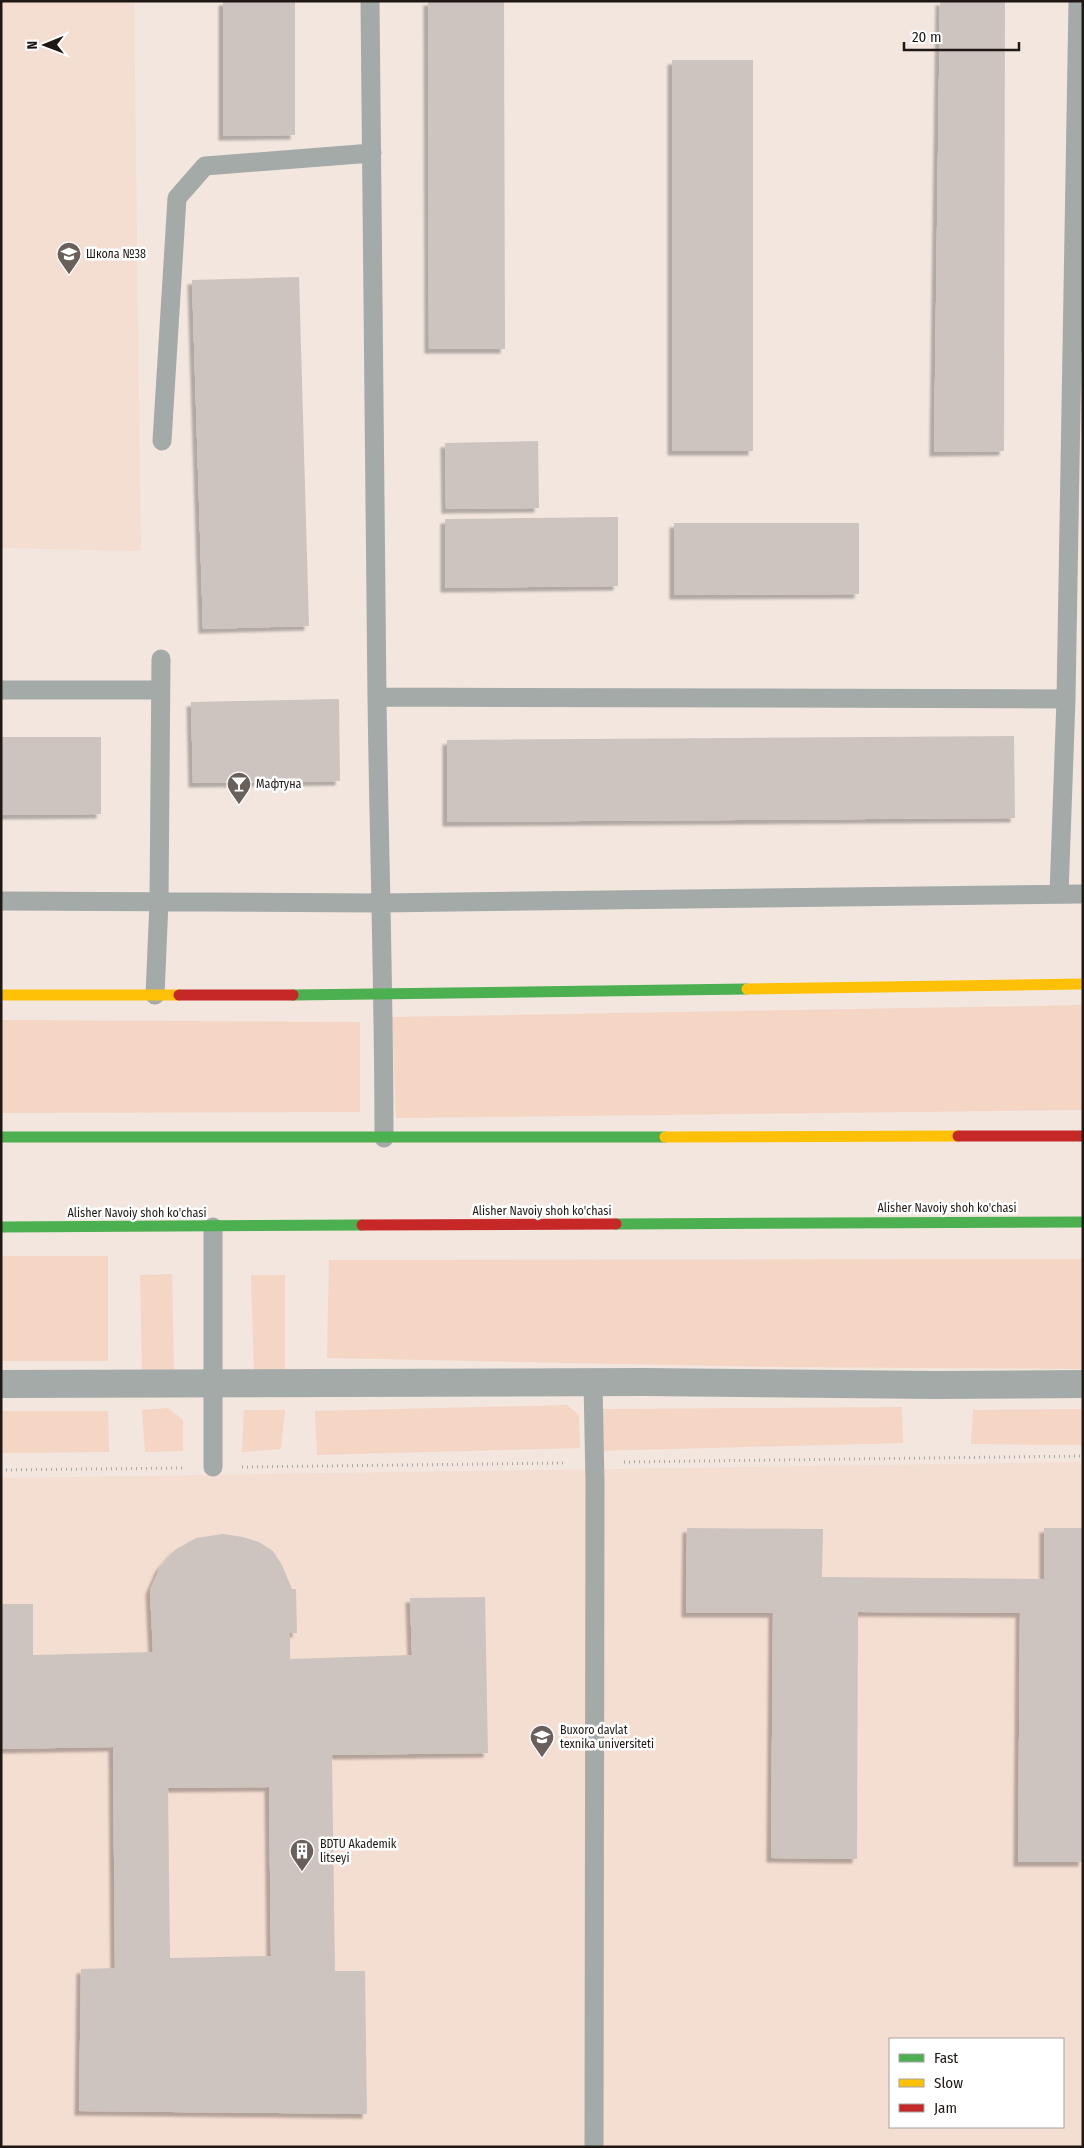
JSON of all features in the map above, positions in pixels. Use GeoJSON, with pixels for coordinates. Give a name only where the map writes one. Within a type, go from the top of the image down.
{"type":"FeatureCollection","features":[{"type":"Feature","properties":{"kind":"main road"},"geometry":{"type":"LineString","coordinates":[[1,996],[384,995],[1083,984]]}},
{"type":"Feature","properties":{"kind":"main road"},"geometry":{"type":"LineString","coordinates":[[1,1137],[1083,1136]]}},
{"type":"Feature","properties":{"kind":"main road","name":"Alisher Navoiy shoh ko'chasi"},"geometry":{"type":"LineString","coordinates":[[1,1227],[1083,1222]]}},
{"type":"Feature","properties":{"kind":"street"},"geometry":{"type":"LineString","coordinates":[[1,1384],[593,1382],[937,1385],[1083,1384]]}},
{"type":"Feature","properties":{"kind":"lane"},"geometry":{"type":"LineString","coordinates":[[370,1],[377,697],[380,903],[384,995],[384,1138]]}},
{"type":"Feature","properties":{"kind":"lane"},"geometry":{"type":"LineString","coordinates":[[1059,894],[1066,699],[1078,1]]}},
{"type":"Feature","properties":{"kind":"lane"},"geometry":{"type":"LineString","coordinates":[[162,441],[177,198],[205,166],[372,153]]}},
{"type":"Feature","properties":{"kind":"lane"},"geometry":{"type":"LineString","coordinates":[[156,995],[159,902],[161,659]]}},
{"type":"Feature","properties":{"kind":"lane"},"geometry":{"type":"LineString","coordinates":[[1,690],[160,690]]}},
{"type":"Feature","properties":{"kind":"lane"},"geometry":{"type":"LineString","coordinates":[[377,697],[1066,699]]}},
{"type":"Feature","properties":{"kind":"lane"},"geometry":{"type":"LineString","coordinates":[[1,901],[380,903],[1083,894]]}},
{"type":"Feature","properties":{"kind":"lane"},"geometry":{"type":"LineString","coordinates":[[213,1227],[213,1467]]}},
{"type":"Feature","properties":{"kind":"lane"},"geometry":{"type":"LineString","coordinates":[[593,1382],[595,1463],[594,2147]]}},
{"type":"Feature","properties":{"kind":"path"},"geometry":{"type":"LineString","coordinates":[[1,1470],[1083,1456]]}},
{"type":"Feature","properties":{"kind":"shaded area","name":"Школа №38"},"geometry":{"type":"Polygon","coordinates":[[[1,1],[134,1],[141,551],[1,548],[1,1]]]}},
{"type":"Feature","properties":{"kind":"shaded area"},"geometry":{"type":"Polygon","coordinates":[[[1083,1005],[1083,1110],[396,1118],[392,1017],[1083,1005]]]}},
{"type":"Feature","properties":{"kind":"shaded area"},"geometry":{"type":"Polygon","coordinates":[[[1,1020],[360,1022],[360,1112],[1,1113],[1,1020]]]}},
{"type":"Feature","properties":{"kind":"shaded area"},"geometry":{"type":"Polygon","coordinates":[[[1,1256],[108,1256],[108,1361],[1,1361],[1,1256]]]}},
{"type":"Feature","properties":{"kind":"shaded area"},"geometry":{"type":"Polygon","coordinates":[[[1083,1259],[1083,1369],[771,1367],[327,1358],[329,1260],[1083,1259]]]}},
{"type":"Feature","properties":{"kind":"shaded area"},"geometry":{"type":"Polygon","coordinates":[[[172,1274],[174,1374],[142,1373],[140,1275],[172,1274]]]}},
{"type":"Feature","properties":{"kind":"shaded area"},"geometry":{"type":"Polygon","coordinates":[[[251,1275],[285,1275],[285,1373],[254,1373],[251,1275]]]}},
{"type":"Feature","properties":{"kind":"shaded area"},"geometry":{"type":"Polygon","coordinates":[[[567,1405],[579,1415],[580,1448],[317,1455],[315,1411],[567,1405]]]}},
{"type":"Feature","properties":{"kind":"shaded area"},"geometry":{"type":"Polygon","coordinates":[[[902,1407],[903,1443],[595,1451],[598,1409],[902,1407]]]}},
{"type":"Feature","properties":{"kind":"shaded area"},"geometry":{"type":"Polygon","coordinates":[[[168,1408],[183,1420],[183,1451],[145,1452],[142,1410],[168,1408]]]}},
{"type":"Feature","properties":{"kind":"shaded area"},"geometry":{"type":"Polygon","coordinates":[[[1083,1409],[1083,1445],[971,1444],[973,1410],[1083,1409]]]}},
{"type":"Feature","properties":{"kind":"shaded area"},"geometry":{"type":"Polygon","coordinates":[[[244,1410],[285,1410],[281,1449],[242,1452],[244,1410]]]}},
{"type":"Feature","properties":{"kind":"shaded area"},"geometry":{"type":"Polygon","coordinates":[[[1,1411],[108,1411],[109,1452],[1,1453],[1,1411]]]}},
{"type":"Feature","properties":{"kind":"shaded area","name":"Buxoro davlat texnika universiteti"},"geometry":{"type":"Polygon","coordinates":[[[1083,1462],[1083,2147],[1,2147],[1,1478],[1083,1462]]]}},
{"type":"Feature","properties":{"kind":"building"},"geometry":{"type":"Polygon","coordinates":[[[223,1],[295,1],[295,135],[223,136],[223,1]]]}},
{"type":"Feature","properties":{"kind":"building"},"geometry":{"type":"Polygon","coordinates":[[[428,1],[504,1],[505,349],[429,349],[428,1]]]}},
{"type":"Feature","properties":{"kind":"building"},"geometry":{"type":"Polygon","coordinates":[[[940,1],[1005,1],[1004,451],[934,452],[940,1]]]}},
{"type":"Feature","properties":{"kind":"building"},"geometry":{"type":"Polygon","coordinates":[[[672,60],[753,60],[753,451],[672,451],[672,60]]]}},
{"type":"Feature","properties":{"kind":"building"},"geometry":{"type":"Polygon","coordinates":[[[299,277],[309,626],[203,629],[192,280],[299,277]]]}},
{"type":"Feature","properties":{"kind":"building"},"geometry":{"type":"Polygon","coordinates":[[[538,441],[539,508],[446,509],[445,443],[538,441]]]}},
{"type":"Feature","properties":{"kind":"building"},"geometry":{"type":"Polygon","coordinates":[[[618,517],[618,586],[445,588],[445,519],[618,517]]]}},
{"type":"Feature","properties":{"kind":"building"},"geometry":{"type":"Polygon","coordinates":[[[674,523],[859,523],[859,594],[674,595],[674,523]]]}},
{"type":"Feature","properties":{"kind":"building"},"geometry":{"type":"Polygon","coordinates":[[[339,699],[340,781],[193,783],[191,702],[339,699]]]}},
{"type":"Feature","properties":{"kind":"building"},"geometry":{"type":"Polygon","coordinates":[[[1014,736],[1015,818],[447,822],[447,740],[1014,736]]]}},
{"type":"Feature","properties":{"kind":"building"},"geometry":{"type":"Polygon","coordinates":[[[1,737],[101,737],[101,814],[1,815],[1,737]]]}},
{"type":"Feature","properties":{"kind":"building"},"geometry":{"type":"Polygon","coordinates":[[[687,1528],[823,1529],[822,1577],[1044,1579],[1044,1528],[1083,1528],[1083,1862],[1018,1862],[1020,1613],[858,1612],[857,1859],[771,1858],[773,1613],[686,1613],[687,1528]]]}},
{"type":"Feature","properties":{"kind":"building","name":"BDTU Akademik litseyi"},"geometry":{"type":"Polygon","coordinates":[[[223,1534],[243,1537],[259,1542],[273,1551],[282,1565],[292,1589],[296,1589],[297,1633],[290,1633],[290,1659],[412,1655],[410,1598],[485,1597],[488,1753],[332,1755],[335,1971],[365,1971],[367,2114],[79,2111],[81,1969],[115,1968],[113,1747],[1,1749],[1,1604],[33,1604],[33,1655],[153,1652],[150,1590],[160,1567],[175,1550],[196,1538],[223,1534]],[[269,1787],[168,1788],[170,1958],[271,1956],[269,1787]]]}},
{"type":"Feature","properties":{"kind":"traffic: fast"},"geometry":{"type":"LineString","coordinates":[[293,995],[747,989]]}},
{"type":"Feature","properties":{"kind":"traffic: fast"},"geometry":{"type":"LineString","coordinates":[[1,1137],[665,1137]]}},
{"type":"Feature","properties":{"kind":"traffic: fast"},"geometry":{"type":"LineString","coordinates":[[616,1224],[1083,1222]]}},
{"type":"Feature","properties":{"kind":"traffic: fast"},"geometry":{"type":"LineString","coordinates":[[1,1227],[362,1225]]}},
{"type":"Feature","properties":{"kind":"traffic: slow"},"geometry":{"type":"LineString","coordinates":[[747,989],[1083,984]]}},
{"type":"Feature","properties":{"kind":"traffic: slow"},"geometry":{"type":"LineString","coordinates":[[1,995],[179,995]]}},
{"type":"Feature","properties":{"kind":"traffic: slow"},"geometry":{"type":"LineString","coordinates":[[665,1137],[958,1136]]}},
{"type":"Feature","properties":{"kind":"traffic: jam"},"geometry":{"type":"LineString","coordinates":[[179,995],[293,995]]}},
{"type":"Feature","properties":{"kind":"traffic: jam"},"geometry":{"type":"LineString","coordinates":[[958,1136],[1083,1136]]}},
{"type":"Feature","properties":{"kind":"traffic: jam"},"geometry":{"type":"LineString","coordinates":[[362,1225],[616,1224]]}},
{"type":"Feature","properties":{"kind":"place","name":"Школа №38"},"geometry":{"type":"Point","coordinates":[69,275]}},
{"type":"Feature","properties":{"kind":"place","name":"Мафтуна"},"geometry":{"type":"Point","coordinates":[239,805]}},
{"type":"Feature","properties":{"kind":"place","name":"Buxoro davlat texnika universiteti"},"geometry":{"type":"Point","coordinates":[542,1758]}},
{"type":"Feature","properties":{"kind":"place","name":"BDTU Akademik litseyi"},"geometry":{"type":"Point","coordinates":[302,1872]}}]}
